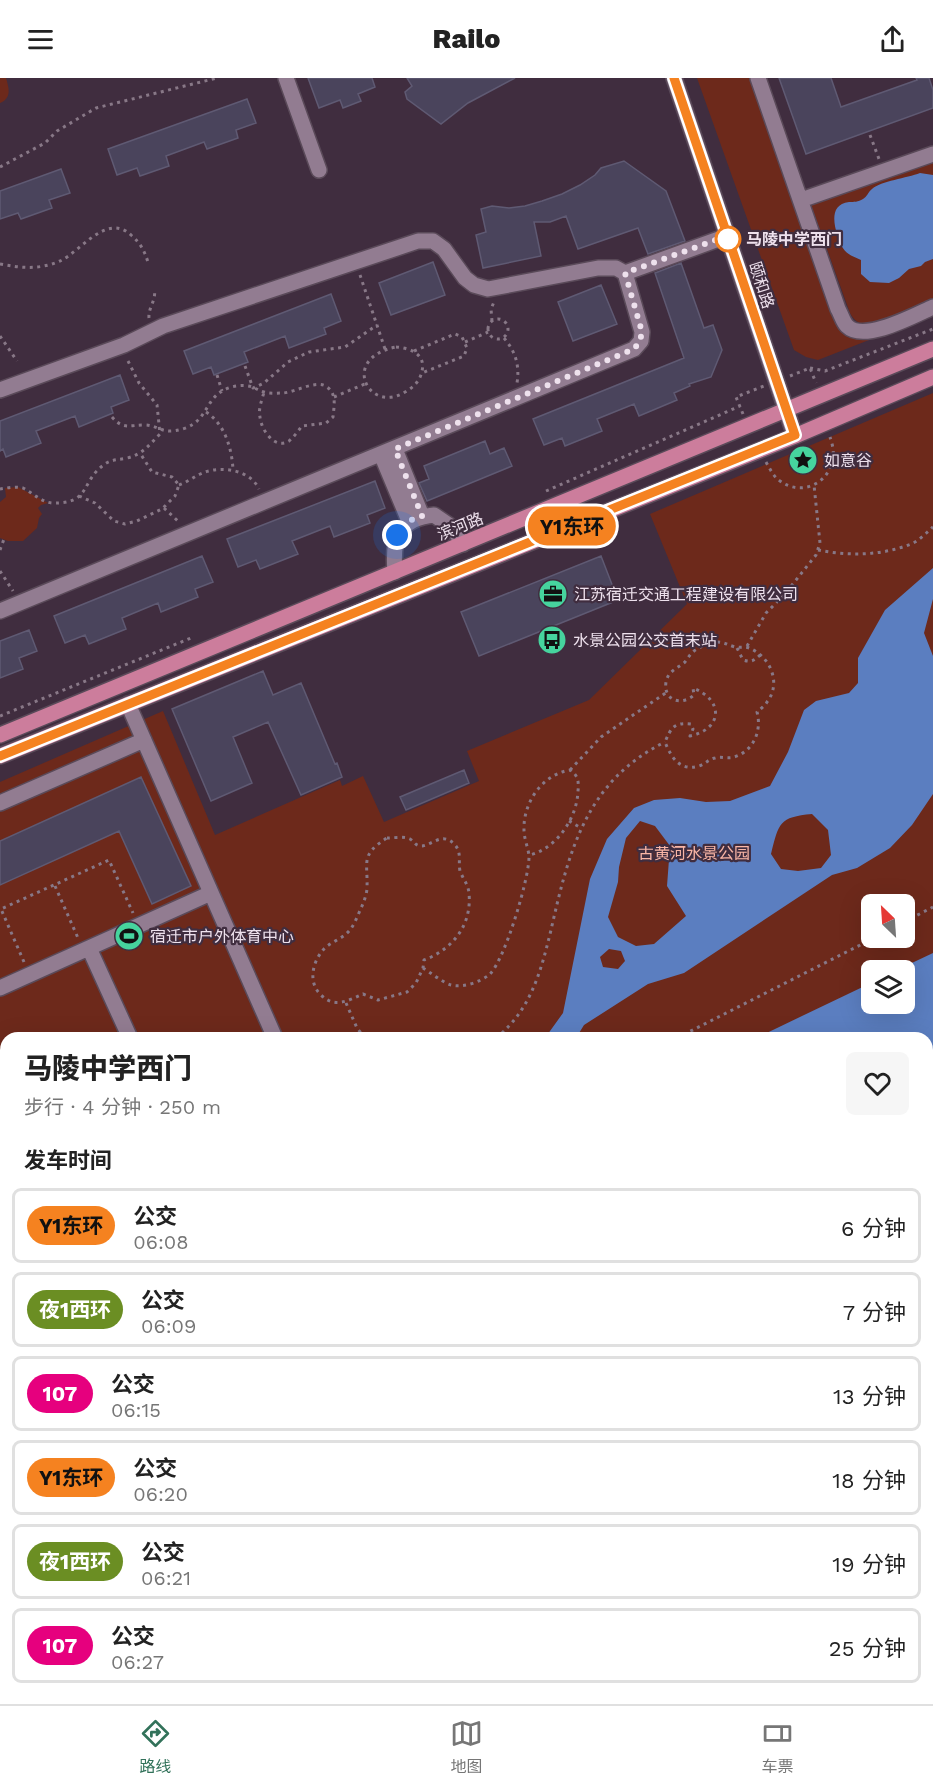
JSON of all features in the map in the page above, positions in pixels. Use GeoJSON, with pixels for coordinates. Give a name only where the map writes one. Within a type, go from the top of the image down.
{"type":"FeatureCollection","features":[{"type":"Feature","properties":{"kind":"main road","name":"滨河路"},"geometry":{"type":"LineString","coordinates":[[0,734],[933,349]]}},
{"type":"Feature","properties":{"kind":"main road"},"geometry":{"type":"LineString","coordinates":[[0,756],[933,377]]}},
{"type":"Feature","properties":{"kind":"street"},"geometry":{"type":"LineString","coordinates":[[286,78],[319,170]]}},
{"type":"Feature","properties":{"kind":"street","name":"颐和路"},"geometry":{"type":"LineString","coordinates":[[674,78],[795,435]]}},
{"type":"Feature","properties":{"kind":"street"},"geometry":{"type":"LineString","coordinates":[[758,78],[838,309],[848,326],[854,331],[873,331],[933,308]]}},
{"type":"Feature","properties":{"kind":"street"},"geometry":{"type":"LineString","coordinates":[[801,200],[933,154]]}},
{"type":"Feature","properties":{"kind":"street"},"geometry":{"type":"LineString","coordinates":[[625,273],[727,236]]}},
{"type":"Feature","properties":{"kind":"street"},"geometry":{"type":"LineString","coordinates":[[0,390],[122,346],[163,326],[418,241],[434,241],[444,249],[465,278],[474,285],[488,289],[598,268],[616,268],[625,273],[642,332],[640,341],[634,349],[0,611]]}},
{"type":"Feature","properties":{"kind":"street"},"geometry":{"type":"LineString","coordinates":[[388,452],[416,519]]}},
{"type":"Feature","properties":{"kind":"street"},"geometry":{"type":"LineString","coordinates":[[395,572],[394,545],[397,535],[416,519],[434,515],[445,520],[463,544]]}},
{"type":"Feature","properties":{"kind":"street"},"geometry":{"type":"LineString","coordinates":[[128,704],[272,1032]]}},
{"type":"Feature","properties":{"kind":"street"},"geometry":{"type":"LineString","coordinates":[[0,803],[144,740]]}},
{"type":"Feature","properties":{"kind":"street"},"geometry":{"type":"LineString","coordinates":[[0,988],[211,893]]}},
{"type":"Feature","properties":{"kind":"street"},"geometry":{"type":"LineString","coordinates":[[86,949],[127,1032]]}},
{"type":"Feature","properties":{"kind":"path"},"geometry":{"type":"LineString","coordinates":[[0,166],[45,143],[64,126],[96,108],[217,78]]}},
{"type":"Feature","properties":{"kind":"path"},"geometry":{"type":"LineString","coordinates":[[870,135],[883,172]]}},
{"type":"Feature","properties":{"kind":"path"},"geometry":{"type":"LineString","coordinates":[[0,264],[25,268],[62,261],[95,235],[113,228],[127,231],[143,246],[148,262]]}},
{"type":"Feature","properties":{"kind":"path"},"geometry":{"type":"LineString","coordinates":[[356,261],[385,349]]}},
{"type":"Feature","properties":{"kind":"path"},"geometry":{"type":"LineString","coordinates":[[492,321],[491,309],[495,301],[496,288]]}},
{"type":"Feature","properties":{"kind":"path"},"geometry":{"type":"LineString","coordinates":[[153,331],[148,314],[154,300],[154,289]]}},
{"type":"Feature","properties":{"kind":"path"},"geometry":{"type":"LineString","coordinates":[[498,319],[506,322],[508,331],[504,338],[495,339],[489,332],[488,327],[492,321],[498,319]]}},
{"type":"Feature","properties":{"kind":"path"},"geometry":{"type":"LineString","coordinates":[[253,388],[264,383],[288,362],[309,352],[345,347],[377,325]]}},
{"type":"Feature","properties":{"kind":"path"},"geometry":{"type":"LineString","coordinates":[[810,368],[825,371],[933,329]]}},
{"type":"Feature","properties":{"kind":"path"},"geometry":{"type":"LineString","coordinates":[[465,342],[489,332]]}},
{"type":"Feature","properties":{"kind":"path"},"geometry":{"type":"LineString","coordinates":[[414,351],[423,363],[417,383],[393,397],[378,396],[372,393],[364,375],[366,363],[371,357],[385,349],[396,347],[414,351],[455,334],[462,337],[467,348],[464,356],[421,374]]}},
{"type":"Feature","properties":{"kind":"path"},"geometry":{"type":"LineString","coordinates":[[0,336],[17,361]]}},
{"type":"Feature","properties":{"kind":"path"},"geometry":{"type":"LineString","coordinates":[[504,338],[517,360],[518,376],[515,399]]}},
{"type":"Feature","properties":{"kind":"path"},"geometry":{"type":"LineString","coordinates":[[0,489],[18,487],[48,503],[74,500],[84,494],[90,480],[105,464],[140,453],[160,434],[157,405],[139,383],[122,346]]}},
{"type":"Feature","properties":{"kind":"path"},"geometry":{"type":"LineString","coordinates":[[245,366],[253,388]]}},
{"type":"Feature","properties":{"kind":"path"},"geometry":{"type":"LineString","coordinates":[[218,375],[222,391]]}},
{"type":"Feature","properties":{"kind":"path"},"geometry":{"type":"LineString","coordinates":[[334,397],[367,383]]}},
{"type":"Feature","properties":{"kind":"path"},"geometry":{"type":"LineString","coordinates":[[112,417],[118,424],[124,426],[152,425],[166,431],[183,429],[197,422],[222,391],[237,386],[264,392],[292,392],[314,384],[321,384],[328,387],[334,397],[333,417],[326,423],[302,426],[290,441],[276,442],[270,437],[260,417],[264,392]]}},
{"type":"Feature","properties":{"kind":"path"},"geometry":{"type":"LineString","coordinates":[[539,495],[740,406]]}},
{"type":"Feature","properties":{"kind":"path"},"geometry":{"type":"LineString","coordinates":[[206,412],[222,430],[232,451],[233,470]]}},
{"type":"Feature","properties":{"kind":"path"},"geometry":{"type":"LineString","coordinates":[[761,458],[773,475],[786,485],[800,489],[814,485],[826,476],[832,464],[834,455],[830,429]]}},
{"type":"Feature","properties":{"kind":"path"},"geometry":{"type":"LineString","coordinates":[[140,453],[153,472],[172,477],[179,485]]}},
{"type":"Feature","properties":{"kind":"path"},"geometry":{"type":"LineString","coordinates":[[79,496],[95,503],[108,517],[120,524],[137,521],[164,508],[175,496],[179,485],[208,471],[233,470],[253,479],[266,502]]}},
{"type":"Feature","properties":{"kind":"path"},"geometry":{"type":"LineString","coordinates":[[747,646],[766,613],[796,581],[818,550],[820,543],[814,485]]}},
{"type":"Feature","properties":{"kind":"path"},"geometry":{"type":"LineString","coordinates":[[164,508],[181,524],[186,534]]}},
{"type":"Feature","properties":{"kind":"path"},"geometry":{"type":"LineString","coordinates":[[818,550],[841,555],[879,553],[912,544],[933,527]]}},
{"type":"Feature","properties":{"kind":"path"},"geometry":{"type":"LineString","coordinates":[[0,550],[4,539]]}},
{"type":"Feature","properties":{"kind":"path"},"geometry":{"type":"LineString","coordinates":[[0,571],[21,603]]}},
{"type":"Feature","properties":{"kind":"path"},"geometry":{"type":"LineString","coordinates":[[0,716],[197,636]]}},
{"type":"Feature","properties":{"kind":"path"},"geometry":{"type":"LineString","coordinates":[[503,1032],[514,1022],[531,996],[546,949],[565,869],[593,804],[624,768],[665,742],[671,729],[681,723],[691,724],[693,729],[690,736],[705,731],[715,718],[716,707],[705,692],[693,688],[694,695],[688,701],[680,702],[671,698],[667,692],[668,678],[674,669],[684,663],[694,651],[717,642],[737,648],[747,646],[761,654],[774,676],[774,689],[768,702],[757,712],[758,732],[745,752],[733,758],[714,758],[701,766],[681,766],[670,756],[665,742]]}},
{"type":"Feature","properties":{"kind":"path"},"geometry":{"type":"LineString","coordinates":[[737,648],[743,660],[749,662],[761,654]]}},
{"type":"Feature","properties":{"kind":"path"},"geometry":{"type":"LineString","coordinates":[[423,968],[451,985],[477,982],[489,975],[500,961],[517,912],[530,855],[525,843],[524,827],[529,803],[545,781],[560,771],[570,770],[601,737],[667,692]]}},
{"type":"Feature","properties":{"kind":"path"},"geometry":{"type":"LineString","coordinates":[[530,855],[548,847],[562,833],[573,815],[578,784],[577,777],[570,770]]}},
{"type":"Feature","properties":{"kind":"path"},"geometry":{"type":"LineString","coordinates":[[569,821],[581,828]]}},
{"type":"Feature","properties":{"kind":"path"},"geometry":{"type":"LineString","coordinates":[[387,838],[410,839],[416,845],[424,846],[434,840],[446,839],[455,844],[461,857],[460,872],[467,883],[469,893],[468,911],[462,932],[453,943],[438,954],[424,960],[416,983],[407,992],[378,1000],[363,994],[346,1003],[324,998],[315,990],[312,978],[314,965],[323,950],[347,933],[355,923],[365,901],[368,857],[373,847],[387,838]]}},
{"type":"Feature","properties":{"kind":"path"},"geometry":{"type":"LineString","coordinates":[[30,974],[1,909],[54,885],[110,860],[139,925]]}},
{"type":"Feature","properties":{"kind":"path"},"geometry":{"type":"LineString","coordinates":[[54,885],[86,949]]}},
{"type":"Feature","properties":{"kind":"path"},"geometry":{"type":"LineString","coordinates":[[915,916],[933,907]]}},
{"type":"Feature","properties":{"kind":"path"},"geometry":{"type":"LineString","coordinates":[[688,1032],[861,945]]}},
{"type":"Feature","properties":{"kind":"path"},"geometry":{"type":"LineString","coordinates":[[346,1003],[360,1032]]}},
{"type":"Feature","properties":{"kind":"green space"},"geometry":{"type":"Polygon","coordinates":[[[0,78],[6,78],[9,92],[4,101],[0,103],[0,78]]]}},
{"type":"Feature","properties":{"kind":"green space"},"geometry":{"type":"Polygon","coordinates":[[[697,78],[750,78],[837,324],[850,336],[869,340],[818,360],[806,357],[794,350],[697,78]]]}},
{"type":"Feature","properties":{"kind":"green space"},"geometry":{"type":"Polygon","coordinates":[[[933,159],[933,300],[886,320],[860,323],[850,313],[810,202],[933,159]]]}},
{"type":"Feature","properties":{"kind":"green space","name":"古黄河水景公园"},"geometry":{"type":"Polygon","coordinates":[[[933,393],[933,1032],[0,1032],[0,782],[163,711],[215,835],[340,780],[342,786],[363,776],[384,822],[479,781],[467,751],[589,700],[687,604],[650,514],[933,393]]]}},
{"type":"Feature","properties":{"kind":"green space"},"geometry":{"type":"Polygon","coordinates":[[[18,487],[48,503],[38,508],[42,514],[37,528],[23,541],[8,541],[0,538],[0,502],[6,497],[5,488],[18,487]]]}},
{"type":"Feature","properties":{"kind":"water"},"geometry":{"type":"Polygon","coordinates":[[[920,173],[933,175],[933,259],[921,266],[909,269],[889,283],[870,282],[861,274],[861,260],[845,251],[841,244],[835,224],[836,210],[843,203],[863,199],[876,186],[920,173]]]}},
{"type":"Feature","properties":{"kind":"water"},"geometry":{"type":"Polygon","coordinates":[[[933,568],[933,599],[924,633],[933,656],[933,794],[912,825],[890,848],[857,868],[832,875],[684,973],[648,984],[584,1025],[580,1032],[549,1032],[563,1013],[590,879],[607,839],[634,808],[654,800],[680,798],[706,802],[730,801],[770,786],[788,752],[804,710],[816,701],[849,693],[858,683],[858,658],[885,610],[933,568]],[[812,814],[793,817],[782,824],[779,829],[771,854],[781,869],[798,871],[821,868],[831,855],[828,830],[812,814]],[[640,821],[626,838],[618,882],[608,917],[618,937],[636,946],[654,944],[686,916],[667,886],[670,846],[655,826],[640,821]],[[609,949],[600,957],[603,967],[618,969],[625,961],[621,951],[609,949]]]}},
{"type":"Feature","properties":{"kind":"water"},"geometry":{"type":"Polygon","coordinates":[[[933,953],[933,1032],[769,1032],[861,988],[861,1014],[915,1014],[915,962],[933,953]]]}},
{"type":"Feature","properties":{"kind":"building"},"geometry":{"type":"Polygon","coordinates":[[[308,78],[372,78],[375,87],[358,94],[361,101],[343,108],[340,100],[319,108],[308,78]]]}},
{"type":"Feature","properties":{"kind":"building"},"geometry":{"type":"Polygon","coordinates":[[[407,78],[515,78],[468,103],[441,124],[407,99],[405,92],[412,86],[407,78]]]}},
{"type":"Feature","properties":{"kind":"building"},"geometry":{"type":"Polygon","coordinates":[[[779,78],[831,78],[841,107],[917,80],[916,78],[929,78],[933,90],[933,108],[806,154],[779,78]]]}},
{"type":"Feature","properties":{"kind":"building"},"geometry":{"type":"Polygon","coordinates":[[[247,99],[256,123],[236,130],[238,138],[207,149],[204,142],[166,156],[169,166],[140,176],[137,168],[117,175],[108,149],[247,99]]]}},
{"type":"Feature","properties":{"kind":"building"},"geometry":{"type":"Polygon","coordinates":[[[624,161],[666,191],[685,241],[648,254],[638,228],[578,249],[566,216],[550,222],[534,222],[541,256],[483,268],[476,235],[486,232],[481,209],[492,206],[509,208],[525,206],[542,201],[580,185],[601,168],[624,161]]]}},
{"type":"Feature","properties":{"kind":"building"},"geometry":{"type":"Polygon","coordinates":[[[61,169],[70,193],[49,200],[52,208],[21,219],[18,213],[0,219],[0,191],[61,169]]]}},
{"type":"Feature","properties":{"kind":"building"},"geometry":{"type":"Polygon","coordinates":[[[433,262],[445,295],[391,315],[379,283],[433,262]]]}},
{"type":"Feature","properties":{"kind":"building"},"geometry":{"type":"Polygon","coordinates":[[[681,263],[704,328],[713,325],[722,350],[711,377],[689,384],[690,386],[674,393],[677,400],[639,416],[634,404],[597,419],[602,431],[565,446],[562,438],[544,445],[533,419],[684,358],[655,273],[681,263]]]}},
{"type":"Feature","properties":{"kind":"building"},"geometry":{"type":"Polygon","coordinates":[[[601,285],[617,324],[573,341],[558,302],[601,285]]]}},
{"type":"Feature","properties":{"kind":"building"},"geometry":{"type":"Polygon","coordinates":[[[331,294],[341,321],[324,328],[326,334],[289,348],[285,336],[244,352],[248,362],[214,375],[211,367],[193,374],[184,351],[331,294]]]}},
{"type":"Feature","properties":{"kind":"building"},"geometry":{"type":"Polygon","coordinates":[[[120,375],[129,400],[111,407],[113,413],[79,427],[75,416],[36,431],[41,443],[6,457],[3,449],[0,451],[0,421],[120,375]]]}},
{"type":"Feature","properties":{"kind":"building"},"geometry":{"type":"Polygon","coordinates":[[[485,441],[490,454],[504,448],[512,466],[427,501],[419,483],[429,479],[424,466],[485,441]]]}},
{"type":"Feature","properties":{"kind":"building"},"geometry":{"type":"Polygon","coordinates":[[[375,481],[385,508],[367,515],[370,523],[334,537],[330,526],[292,541],[298,554],[260,569],[256,560],[238,567],[227,539],[375,481]]]}},
{"type":"Feature","properties":{"kind":"building"},"geometry":{"type":"Polygon","coordinates":[[[202,556],[213,582],[195,589],[198,597],[161,612],[158,603],[122,618],[126,629],[89,644],[85,635],[65,643],[54,616],[202,556]]]}},
{"type":"Feature","properties":{"kind":"building"},"geometry":{"type":"Polygon","coordinates":[[[601,556],[618,600],[479,656],[461,612],[601,556]]]}},
{"type":"Feature","properties":{"kind":"building"},"geometry":{"type":"Polygon","coordinates":[[[29,630],[37,651],[19,658],[23,669],[0,678],[0,641],[29,630]]]}},
{"type":"Feature","properties":{"kind":"building"},"geometry":{"type":"Polygon","coordinates":[[[263,671],[273,695],[301,683],[342,777],[301,795],[268,722],[233,737],[252,783],[211,801],[172,709],[263,671]]]}},
{"type":"Feature","properties":{"kind":"building"},"geometry":{"type":"Polygon","coordinates":[[[464,770],[469,783],[406,810],[400,797],[464,770]]]}},
{"type":"Feature","properties":{"kind":"building"},"geometry":{"type":"Polygon","coordinates":[[[141,777],[191,886],[152,904],[119,831],[0,885],[0,841],[141,777]]]}},
{"type":"Feature","properties":{"kind":"bus line","name":"Y1东环"},"geometry":{"type":"LineString","coordinates":[[0,756],[795,435],[674,78]]}},
{"type":"Feature","properties":{"kind":"place","name":"马陵中学西门"},"geometry":{"type":"Point","coordinates":[728,239]}},
{"type":"Feature","properties":{"kind":"place","name":"如意谷"},"geometry":{"type":"Point","coordinates":[803,460]}},
{"type":"Feature","properties":{"kind":"place","name":"江苏宿迁交通工程建设有限公司"},"geometry":{"type":"Point","coordinates":[553,594]}},
{"type":"Feature","properties":{"kind":"place","name":"水景公园公交首末站"},"geometry":{"type":"Point","coordinates":[552,640]}},
{"type":"Feature","properties":{"kind":"place","name":"宿迁市户外体育中心"},"geometry":{"type":"Point","coordinates":[129,936]}},
{"type":"Feature","properties":{"kind":"route"},"geometry":{"type":"LineString","coordinates":[[397,535],[409,521],[422,516],[395,449],[634,349],[640,341],[642,332],[625,273],[727,236],[728,239]]}}]}
